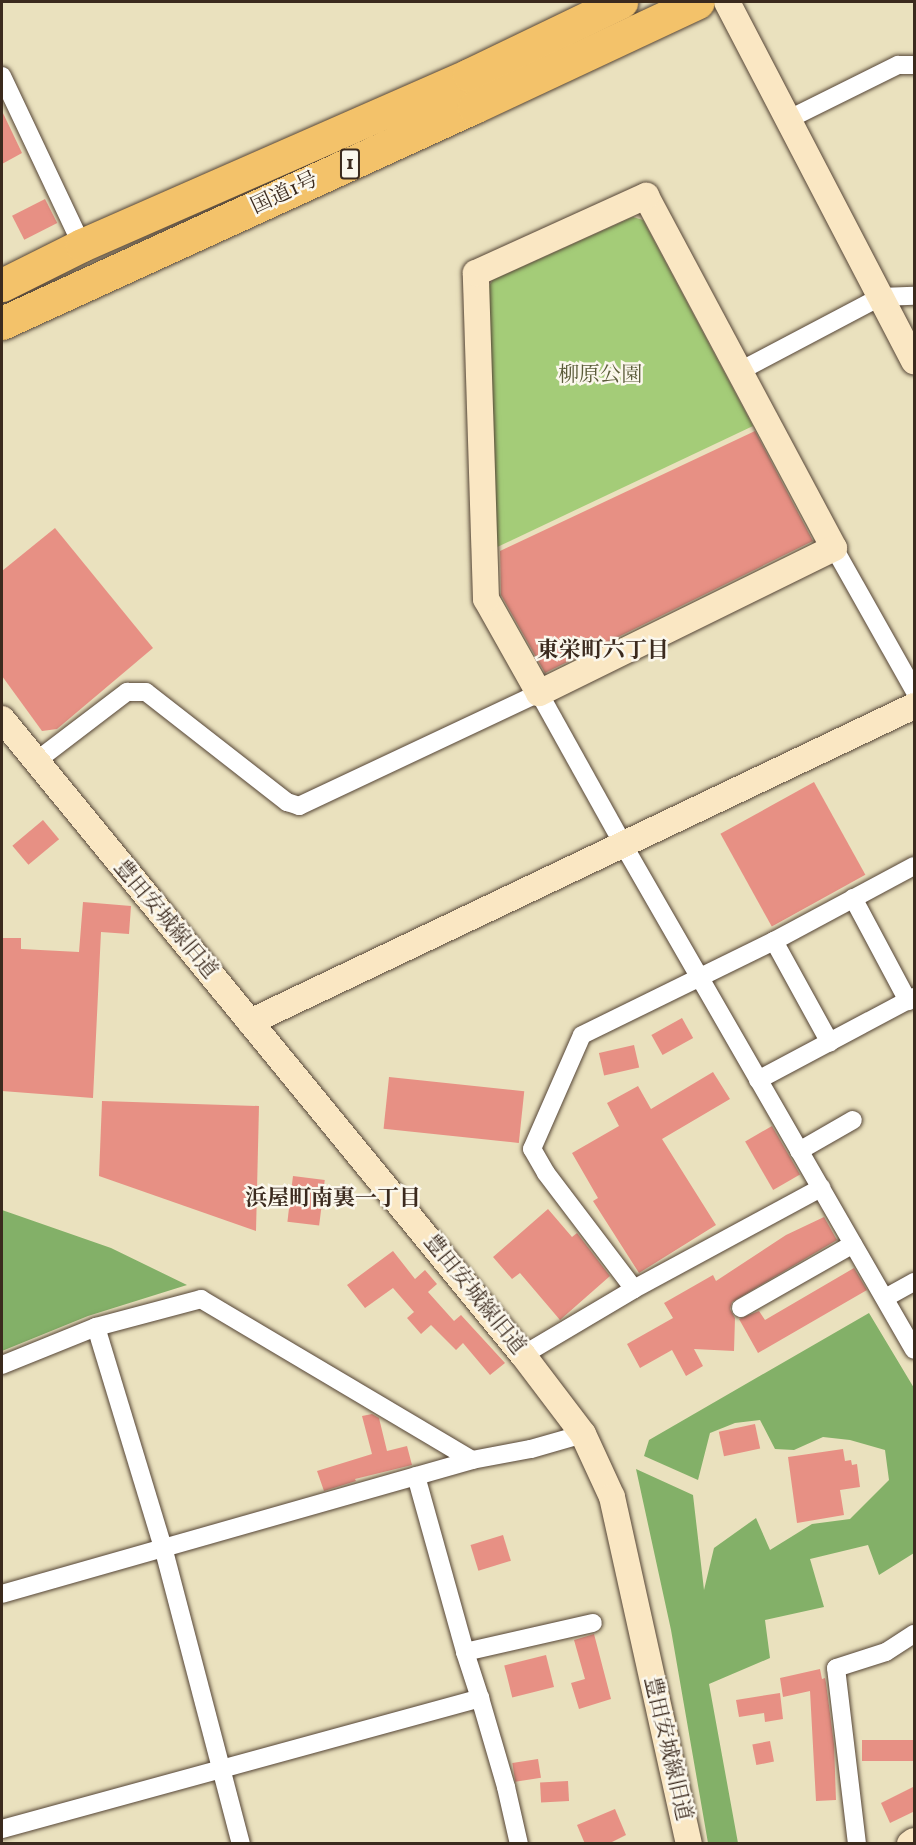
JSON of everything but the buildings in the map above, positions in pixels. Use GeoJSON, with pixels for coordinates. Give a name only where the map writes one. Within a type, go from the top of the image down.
{"type":"FeatureCollection","features":[{"type":"Feature","properties":{"kind":"highway","name":"国道1号"},"geometry":{"type":"LineString","coordinates":[[2,285],[82,245],[469,75],[621,2]]}},
{"type":"Feature","properties":{"kind":"highway","name":"国道1号"},"geometry":{"type":"LineString","coordinates":[[2,323],[698,2]]}},
{"type":"Feature","properties":{"kind":"street"},"geometry":{"type":"LineString","coordinates":[[727,2],[915,361]]}},
{"type":"Feature","properties":{"kind":"street"},"geometry":{"type":"LineString","coordinates":[[787,120],[898,65],[915,65]]}},
{"type":"Feature","properties":{"kind":"street"},"geometry":{"type":"LineString","coordinates":[[2,76],[82,245]]}},
{"type":"Feature","properties":{"kind":"street"},"geometry":{"type":"LineString","coordinates":[[915,690],[738,372],[646,196],[476,273],[486,599],[624,846],[915,1350]]}},
{"type":"Feature","properties":{"kind":"street"},"geometry":{"type":"LineString","coordinates":[[738,372],[880,297],[915,296]]}},
{"type":"Feature","properties":{"kind":"street"},"geometry":{"type":"LineString","coordinates":[[35,762],[127,692],[146,692],[287,802],[299,806],[539,693],[834,548]]}},
{"type":"Feature","properties":{"kind":"street"},"geometry":{"type":"LineString","coordinates":[[250,1022],[915,706]]}},
{"type":"Feature","properties":{"kind":"street","name":"豊田安城線旧道"},"geometry":{"type":"LineString","coordinates":[[2,719],[523,1355],[583,1434],[612,1497],[683,1842]]}},
{"type":"Feature","properties":{"kind":"street"},"geometry":{"type":"LineString","coordinates":[[634,1289],[546,1173],[531,1149],[582,1035],[774,941],[915,866]]}},
{"type":"Feature","properties":{"kind":"street"},"geometry":{"type":"LineString","coordinates":[[758,1080],[911,999],[853,898]]}},
{"type":"Feature","properties":{"kind":"street"},"geometry":{"type":"LineString","coordinates":[[774,941],[830,1043]]}},
{"type":"Feature","properties":{"kind":"street"},"geometry":{"type":"LineString","coordinates":[[799,1151],[853,1120]]}},
{"type":"Feature","properties":{"kind":"street"},"geometry":{"type":"LineString","coordinates":[[523,1355],[634,1289],[821,1188]]}},
{"type":"Feature","properties":{"kind":"street"},"geometry":{"type":"LineString","coordinates":[[741,1308],[853,1244]]}},
{"type":"Feature","properties":{"kind":"street"},"geometry":{"type":"LineString","coordinates":[[885,1298],[915,1282]]}},
{"type":"Feature","properties":{"kind":"street"},"geometry":{"type":"LineString","coordinates":[[2,1365],[96,1327],[201,1299],[472,1460]]}},
{"type":"Feature","properties":{"kind":"street"},"geometry":{"type":"LineString","coordinates":[[96,1327],[163,1547],[241,1844]]}},
{"type":"Feature","properties":{"kind":"street"},"geometry":{"type":"LineString","coordinates":[[2,1594],[472,1460],[531,1449],[583,1434]]}},
{"type":"Feature","properties":{"kind":"street"},"geometry":{"type":"LineString","coordinates":[[416,1476],[465,1652],[506,1787],[519,1844]]}},
{"type":"Feature","properties":{"kind":"street"},"geometry":{"type":"LineString","coordinates":[[465,1652],[593,1623]]}},
{"type":"Feature","properties":{"kind":"street"},"geometry":{"type":"LineString","coordinates":[[857,1844],[836,1668],[886,1652],[915,1634]]}},
{"type":"Feature","properties":{"kind":"street"},"geometry":{"type":"LineString","coordinates":[[2,1829],[480,1698]]}},
{"type":"Feature","properties":{"kind":"street"},"geometry":{"type":"LineString","coordinates":[[910,1844],[915,1841]]}},
{"type":"Feature","properties":{"kind":"green space","name":"柳原公園"},"geometry":{"type":"Polygon","coordinates":[[[633,217],[643,220],[753,426],[493,549],[487,289],[493,280],[633,217]]]}},
{"type":"Feature","properties":{"kind":"green space"},"geometry":{"type":"Polygon","coordinates":[[[2,1210],[111,1248],[187,1285],[88,1316],[2,1351],[2,1210]]]}},
{"type":"Feature","properties":{"kind":"green space"},"geometry":{"type":"Polygon","coordinates":[[[869,1313],[914,1388],[914,1553],[879,1575],[868,1545],[810,1559],[824,1607],[765,1620],[770,1658],[709,1684],[738,1843],[708,1843],[671,1630],[636,1469],[693,1495],[704,1590],[714,1548],[756,1518],[770,1550],[812,1524],[850,1519],[889,1480],[885,1450],[850,1440],[823,1437],[794,1450],[775,1449],[760,1420],[735,1423],[710,1433],[698,1480],[644,1456],[649,1440],[869,1313]]]}},
{"type":"Feature","properties":{"kind":"district","name":"東栄町六丁目"},"geometry":{"type":"Point","coordinates":[603,652]}},
{"type":"Feature","properties":{"kind":"district","name":"浜屋町南裏一丁目"},"geometry":{"type":"Point","coordinates":[333,1200]}}]}
